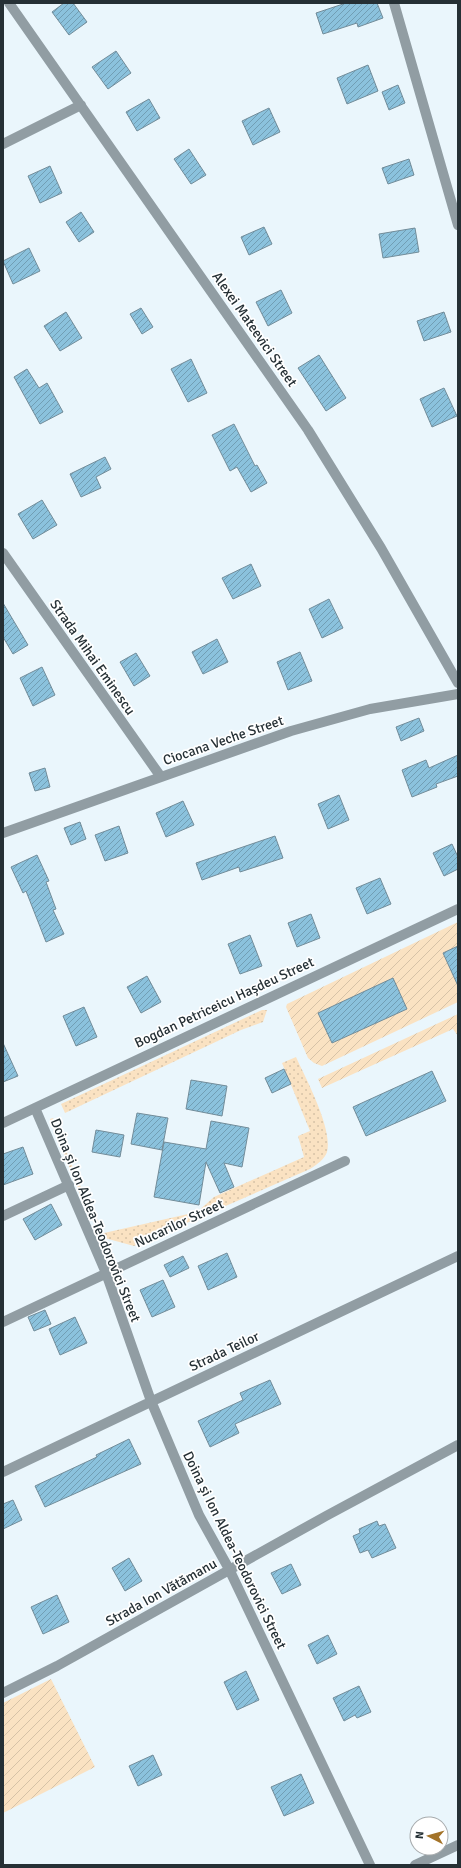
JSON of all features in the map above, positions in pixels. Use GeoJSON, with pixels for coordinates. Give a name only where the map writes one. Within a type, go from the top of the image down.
{"type":"FeatureCollection","features":[{"type":"Feature","properties":{"kind":"street","name":"Alexei Mateevici Street"},"geometry":{"type":"LineString","coordinates":[[9,3],[308,430],[381,548],[458,683]]}},
{"type":"Feature","properties":{"kind":"street"},"geometry":{"type":"LineString","coordinates":[[394,3],[458,225]]}},
{"type":"Feature","properties":{"kind":"street"},"geometry":{"type":"LineString","coordinates":[[3,144],[81,105]]}},
{"type":"Feature","properties":{"kind":"street","name":"Strada Mihai Eminescu"},"geometry":{"type":"LineString","coordinates":[[3,554],[161,777]]}},
{"type":"Feature","properties":{"kind":"street","name":"Ciocana Veche Street"},"geometry":{"type":"LineString","coordinates":[[3,833],[291,731],[362,711],[458,694]]}},
{"type":"Feature","properties":{"kind":"street","name":"Bogdan Petriceicu Hașdeu Street"},"geometry":{"type":"LineString","coordinates":[[3,1123],[458,909]]}},
{"type":"Feature","properties":{"kind":"street","name":"Doina și Ion Aldea-Teodorovici Street"},"geometry":{"type":"LineString","coordinates":[[35,1108],[106,1273],[151,1401],[199,1515],[229,1569],[370,1865]]}},
{"type":"Feature","properties":{"kind":"street","name":"Nucarilor Street"},"geometry":{"type":"LineString","coordinates":[[3,1322],[345,1161]]}},
{"type":"Feature","properties":{"kind":"street"},"geometry":{"type":"LineString","coordinates":[[3,1216],[69,1185]]}},
{"type":"Feature","properties":{"kind":"street","name":"Strada Teilor"},"geometry":{"type":"LineString","coordinates":[[3,1472],[458,1256]]}},
{"type":"Feature","properties":{"kind":"street","name":"Strada Ion Vătămanu"},"geometry":{"type":"LineString","coordinates":[[3,1693],[57,1666],[229,1569],[458,1445]]}},
{"type":"Feature","properties":{"kind":"street"},"geometry":{"type":"LineString","coordinates":[[415,1865],[458,1844]]}},
{"type":"Feature","properties":{"kind":"shaded area"},"geometry":{"type":"Polygon","coordinates":[[[458,922],[458,1002],[322,1066],[314,1063],[308,1058],[286,1007],[287,1004],[458,922]]]}},
{"type":"Feature","properties":{"kind":"shaded area"},"geometry":{"type":"Polygon","coordinates":[[[262,1010],[267,1010],[263,1022],[241,1030],[65,1113],[61,1104],[262,1010]]]}},
{"type":"Feature","properties":{"kind":"shaded area"},"geometry":{"type":"Polygon","coordinates":[[[458,1014],[458,1036],[453,1029],[322,1088],[318,1079],[458,1014]]]}},
{"type":"Feature","properties":{"kind":"shaded area"},"geometry":{"type":"Polygon","coordinates":[[[296,1057],[318,1104],[326,1131],[328,1142],[327,1152],[320,1162],[310,1169],[134,1246],[101,1237],[84,1204],[50,1119],[53,1118],[80,1185],[104,1233],[197,1212],[214,1197],[304,1157],[298,1136],[310,1131],[282,1063],[296,1057]]]}},
{"type":"Feature","properties":{"kind":"shaded area"},"geometry":{"type":"Polygon","coordinates":[[[51,1679],[95,1767],[3,1813],[3,1703],[51,1679]]]}},
{"type":"Feature","properties":{"kind":"building"},"geometry":{"type":"Polygon","coordinates":[[[64,3],[73,3],[87,22],[69,35],[52,12],[64,3]]]}},
{"type":"Feature","properties":{"kind":"building"},"geometry":{"type":"Polygon","coordinates":[[[346,3],[377,3],[383,18],[358,27],[357,23],[323,34],[316,13],[346,3]]]}},
{"type":"Feature","properties":{"kind":"building"},"geometry":{"type":"Polygon","coordinates":[[[116,51],[131,73],[108,89],[92,67],[116,51]]]}},
{"type":"Feature","properties":{"kind":"building"},"geometry":{"type":"Polygon","coordinates":[[[368,65],[378,91],[347,104],[337,78],[368,65]]]}},
{"type":"Feature","properties":{"kind":"building"},"geometry":{"type":"Polygon","coordinates":[[[398,85],[405,103],[389,110],[382,92],[398,85]]]}},
{"type":"Feature","properties":{"kind":"building"},"geometry":{"type":"Polygon","coordinates":[[[149,99],[160,118],[137,131],[126,112],[149,99]]]}},
{"type":"Feature","properties":{"kind":"building"},"geometry":{"type":"Polygon","coordinates":[[[269,108],[280,132],[253,145],[242,121],[269,108]]]}},
{"type":"Feature","properties":{"kind":"building"},"geometry":{"type":"Polygon","coordinates":[[[189,149],[206,175],[191,184],[174,159],[189,149]]]}},
{"type":"Feature","properties":{"kind":"building"},"geometry":{"type":"Polygon","coordinates":[[[409,159],[414,175],[388,184],[382,168],[409,159]]]}},
{"type":"Feature","properties":{"kind":"building"},"geometry":{"type":"Polygon","coordinates":[[[50,166],[62,193],[40,203],[28,176],[50,166]]]}},
{"type":"Feature","properties":{"kind":"building"},"geometry":{"type":"Polygon","coordinates":[[[81,212],[94,232],[79,242],[66,222],[81,212]]]}},
{"type":"Feature","properties":{"kind":"building"},"geometry":{"type":"Polygon","coordinates":[[[264,227],[272,244],[249,255],[241,237],[264,227]]]}},
{"type":"Feature","properties":{"kind":"building"},"geometry":{"type":"Polygon","coordinates":[[[415,228],[419,252],[383,258],[379,234],[415,228]]]}},
{"type":"Feature","properties":{"kind":"building"},"geometry":{"type":"Polygon","coordinates":[[[29,248],[40,271],[13,284],[3,261],[29,248]]]}},
{"type":"Feature","properties":{"kind":"building"},"geometry":{"type":"Polygon","coordinates":[[[281,290],[292,313],[268,326],[256,302],[281,290]]]}},
{"type":"Feature","properties":{"kind":"building"},"geometry":{"type":"Polygon","coordinates":[[[141,308],[153,327],[142,334],[130,314],[141,308]]]}},
{"type":"Feature","properties":{"kind":"building"},"geometry":{"type":"Polygon","coordinates":[[[66,312],[82,338],[60,351],[44,326],[66,312]]]}},
{"type":"Feature","properties":{"kind":"building"},"geometry":{"type":"Polygon","coordinates":[[[444,312],[451,332],[424,341],[417,321],[444,312]]]}},
{"type":"Feature","properties":{"kind":"building"},"geometry":{"type":"Polygon","coordinates":[[[319,355],[346,398],[326,411],[298,368],[319,355]]]}},
{"type":"Feature","properties":{"kind":"building"},"geometry":{"type":"Polygon","coordinates":[[[191,359],[207,393],[188,402],[171,369],[191,359]]]}},
{"type":"Feature","properties":{"kind":"building"},"geometry":{"type":"Polygon","coordinates":[[[27,369],[39,388],[47,383],[63,412],[40,424],[14,377],[27,369]]]}},
{"type":"Feature","properties":{"kind":"building"},"geometry":{"type":"Polygon","coordinates":[[[444,388],[457,416],[432,427],[420,399],[444,388]]]}},
{"type":"Feature","properties":{"kind":"building"},"geometry":{"type":"Polygon","coordinates":[[[234,424],[255,466],[257,465],[267,483],[251,492],[237,467],[230,471],[212,435],[234,424]]]}},
{"type":"Feature","properties":{"kind":"building"},"geometry":{"type":"Polygon","coordinates":[[[105,457],[111,469],[96,477],[101,488],[81,497],[70,474],[105,457]]]}},
{"type":"Feature","properties":{"kind":"building"},"geometry":{"type":"Polygon","coordinates":[[[42,500],[57,525],[33,539],[18,514],[42,500]]]}},
{"type":"Feature","properties":{"kind":"building"},"geometry":{"type":"Polygon","coordinates":[[[251,564],[261,586],[233,599],[222,578],[251,564]]]}},
{"type":"Feature","properties":{"kind":"building"},"geometry":{"type":"Polygon","coordinates":[[[329,599],[343,628],[322,638],[309,609],[329,599]]]}},
{"type":"Feature","properties":{"kind":"building"},"geometry":{"type":"Polygon","coordinates":[[[3,603],[28,645],[13,654],[3,637],[3,603]]]}},
{"type":"Feature","properties":{"kind":"building"},"geometry":{"type":"Polygon","coordinates":[[[217,639],[228,662],[203,674],[192,652],[217,639]]]}},
{"type":"Feature","properties":{"kind":"building"},"geometry":{"type":"Polygon","coordinates":[[[300,652],[312,681],[288,690],[277,662],[300,652]]]}},
{"type":"Feature","properties":{"kind":"building"},"geometry":{"type":"Polygon","coordinates":[[[136,653],[150,676],[134,686],[120,662],[136,653]]]}},
{"type":"Feature","properties":{"kind":"building"},"geometry":{"type":"Polygon","coordinates":[[[42,667],[55,695],[33,706],[20,678],[42,667]]]}},
{"type":"Feature","properties":{"kind":"building"},"geometry":{"type":"Polygon","coordinates":[[[419,718],[424,731],[401,741],[396,727],[419,718]]]}},
{"type":"Feature","properties":{"kind":"building"},"geometry":{"type":"Polygon","coordinates":[[[458,755],[458,776],[436,784],[437,787],[412,797],[402,770],[426,760],[429,768],[458,755]]]}},
{"type":"Feature","properties":{"kind":"building"},"geometry":{"type":"Polygon","coordinates":[[[45,768],[50,787],[35,791],[29,773],[45,768]]]}},
{"type":"Feature","properties":{"kind":"building"},"geometry":{"type":"Polygon","coordinates":[[[339,795],[349,820],[328,829],[318,804],[339,795]]]}},
{"type":"Feature","properties":{"kind":"building"},"geometry":{"type":"Polygon","coordinates":[[[183,801],[194,825],[166,837],[156,813],[183,801]]]}},
{"type":"Feature","properties":{"kind":"building"},"geometry":{"type":"Polygon","coordinates":[[[80,822],[86,839],[71,845],[64,828],[80,822]]]}},
{"type":"Feature","properties":{"kind":"building"},"geometry":{"type":"Polygon","coordinates":[[[119,826],[128,853],[105,861],[95,835],[119,826]]]}},
{"type":"Feature","properties":{"kind":"building"},"geometry":{"type":"Polygon","coordinates":[[[275,836],[283,858],[240,872],[239,867],[202,880],[196,863],[275,836]]]}},
{"type":"Feature","properties":{"kind":"building"},"geometry":{"type":"Polygon","coordinates":[[[452,844],[458,857],[458,869],[444,876],[433,853],[452,844]]]}},
{"type":"Feature","properties":{"kind":"building"},"geometry":{"type":"Polygon","coordinates":[[[37,855],[49,881],[46,882],[56,909],[53,910],[64,934],[46,942],[26,891],[23,893],[11,867],[37,855]]]}},
{"type":"Feature","properties":{"kind":"building"},"geometry":{"type":"Polygon","coordinates":[[[380,878],[391,904],[367,914],[356,888],[380,878]]]}},
{"type":"Feature","properties":{"kind":"building"},"geometry":{"type":"Polygon","coordinates":[[[311,914],[320,938],[297,947],[288,923],[311,914]]]}},
{"type":"Feature","properties":{"kind":"building"},"geometry":{"type":"Polygon","coordinates":[[[250,935],[262,966],[240,974],[228,944],[250,935]]]}},
{"type":"Feature","properties":{"kind":"building"},"geometry":{"type":"Polygon","coordinates":[[[458,946],[458,986],[443,953],[458,946]]]}},
{"type":"Feature","properties":{"kind":"building"},"geometry":{"type":"Polygon","coordinates":[[[147,976],[161,1002],[141,1013],[127,987],[147,976]]]}},
{"type":"Feature","properties":{"kind":"building"},"geometry":{"type":"Polygon","coordinates":[[[393,978],[407,1009],[332,1043],[318,1013],[393,978]]]}},
{"type":"Feature","properties":{"kind":"building"},"geometry":{"type":"Polygon","coordinates":[[[84,1007],[97,1037],[76,1046],[63,1016],[84,1007]]]}},
{"type":"Feature","properties":{"kind":"building"},"geometry":{"type":"Polygon","coordinates":[[[3,1043],[18,1076],[3,1082],[3,1043]]]}},
{"type":"Feature","properties":{"kind":"building"},"geometry":{"type":"Polygon","coordinates":[[[284,1069],[291,1084],[272,1093],[265,1078],[284,1069]]]}},
{"type":"Feature","properties":{"kind":"building"},"geometry":{"type":"Polygon","coordinates":[[[432,1071],[446,1101],[366,1136],[353,1107],[432,1071]]]}},
{"type":"Feature","properties":{"kind":"building"},"geometry":{"type":"Polygon","coordinates":[[[191,1080],[227,1086],[222,1116],[186,1109],[191,1080]]]}},
{"type":"Feature","properties":{"kind":"building"},"geometry":{"type":"Polygon","coordinates":[[[137,1113],[168,1118],[162,1150],[131,1144],[137,1113]]]}},
{"type":"Feature","properties":{"kind":"building"},"geometry":{"type":"Polygon","coordinates":[[[211,1121],[249,1128],[242,1167],[224,1163],[234,1187],[220,1193],[206,1162],[199,1205],[154,1197],[164,1142],[206,1149],[211,1121]]]}},
{"type":"Feature","properties":{"kind":"building"},"geometry":{"type":"Polygon","coordinates":[[[96,1130],[124,1135],[120,1157],[92,1152],[96,1130]]]}},
{"type":"Feature","properties":{"kind":"building"},"geometry":{"type":"Polygon","coordinates":[[[23,1147],[33,1174],[3,1185],[3,1154],[23,1147]]]}},
{"type":"Feature","properties":{"kind":"building"},"geometry":{"type":"Polygon","coordinates":[[[51,1204],[62,1225],[35,1240],[23,1219],[51,1204]]]}},
{"type":"Feature","properties":{"kind":"building"},"geometry":{"type":"Polygon","coordinates":[[[227,1253],[237,1277],[208,1290],[198,1266],[227,1253]]]}},
{"type":"Feature","properties":{"kind":"building"},"geometry":{"type":"Polygon","coordinates":[[[183,1256],[189,1268],[170,1277],[164,1265],[183,1256]]]}},
{"type":"Feature","properties":{"kind":"building"},"geometry":{"type":"Polygon","coordinates":[[[163,1280],[175,1307],[152,1317],[140,1290],[163,1280]]]}},
{"type":"Feature","properties":{"kind":"building"},"geometry":{"type":"Polygon","coordinates":[[[45,1310],[51,1324],[34,1331],[28,1317],[45,1310]]]}},
{"type":"Feature","properties":{"kind":"building"},"geometry":{"type":"Polygon","coordinates":[[[75,1317],[87,1343],[60,1355],[49,1329],[75,1317]]]}},
{"type":"Feature","properties":{"kind":"building"},"geometry":{"type":"Polygon","coordinates":[[[270,1380],[281,1404],[235,1424],[239,1433],[210,1447],[198,1421],[243,1400],[240,1393],[270,1380]]]}},
{"type":"Feature","properties":{"kind":"building"},"geometry":{"type":"Polygon","coordinates":[[[129,1439],[141,1464],[45,1507],[35,1486],[97,1457],[96,1455],[129,1439]]]}},
{"type":"Feature","properties":{"kind":"building"},"geometry":{"type":"Polygon","coordinates":[[[13,1500],[22,1520],[3,1529],[3,1504],[13,1500]]]}},
{"type":"Feature","properties":{"kind":"building"},"geometry":{"type":"Polygon","coordinates":[[[377,1521],[379,1526],[385,1524],[396,1548],[372,1558],[368,1550],[360,1553],[353,1536],[360,1533],[359,1529],[377,1521]]]}},
{"type":"Feature","properties":{"kind":"building"},"geometry":{"type":"Polygon","coordinates":[[[129,1558],[142,1581],[125,1591],[112,1568],[129,1558]]]}},
{"type":"Feature","properties":{"kind":"building"},"geometry":{"type":"Polygon","coordinates":[[[291,1564],[301,1585],[282,1594],[271,1573],[291,1564]]]}},
{"type":"Feature","properties":{"kind":"building"},"geometry":{"type":"Polygon","coordinates":[[[57,1595],[69,1622],[43,1634],[31,1607],[57,1595]]]}},
{"type":"Feature","properties":{"kind":"building"},"geometry":{"type":"Polygon","coordinates":[[[328,1635],[337,1654],[317,1664],[308,1645],[328,1635]]]}},
{"type":"Feature","properties":{"kind":"building"},"geometry":{"type":"Polygon","coordinates":[[[246,1671],[259,1700],[237,1710],[224,1682],[246,1671]]]}},
{"type":"Feature","properties":{"kind":"building"},"geometry":{"type":"Polygon","coordinates":[[[359,1686],[371,1712],[357,1718],[355,1715],[344,1721],[333,1698],[359,1686]]]}},
{"type":"Feature","properties":{"kind":"building"},"geometry":{"type":"Polygon","coordinates":[[[153,1755],[162,1775],[138,1786],[129,1766],[153,1755]]]}},
{"type":"Feature","properties":{"kind":"building"},"geometry":{"type":"Polygon","coordinates":[[[301,1774],[314,1803],[284,1816],[271,1787],[301,1774]]]}}]}
